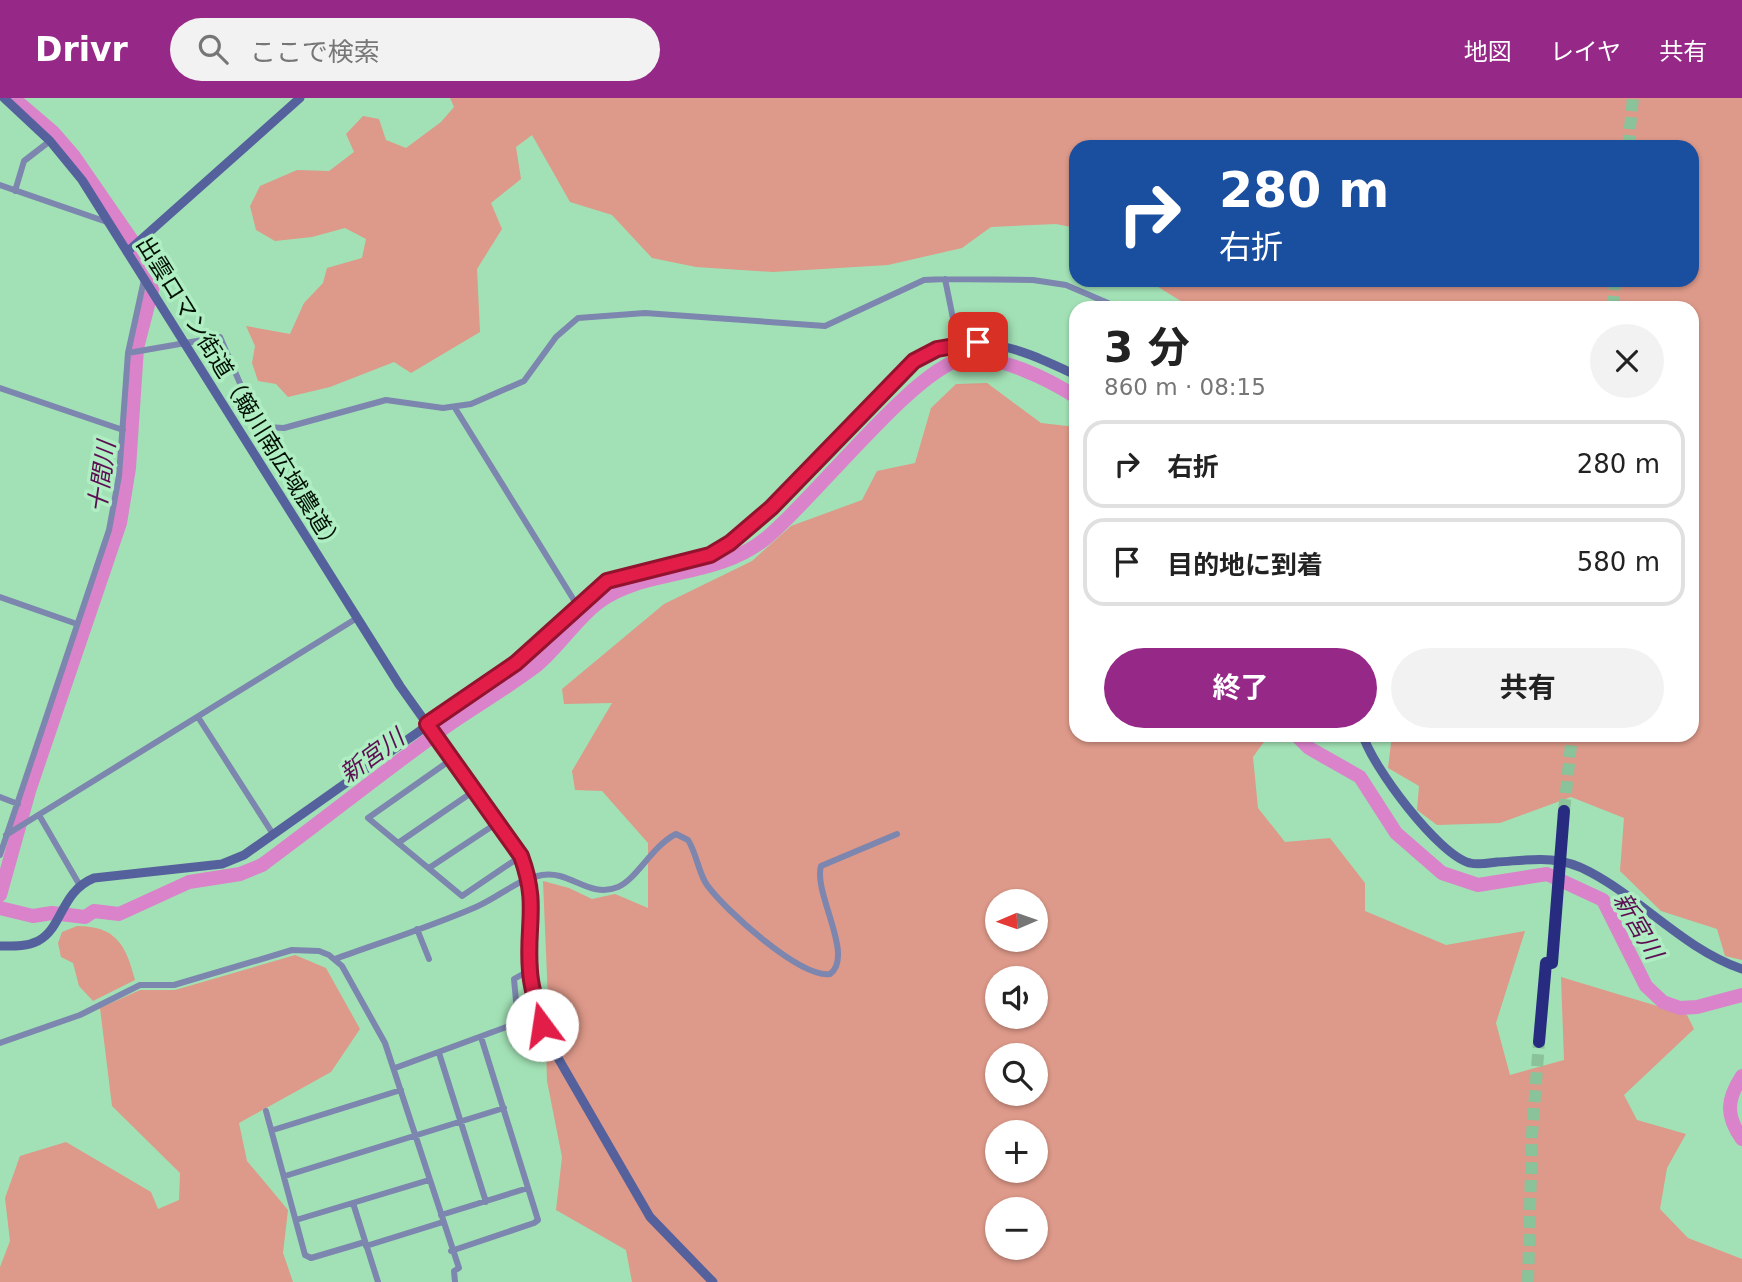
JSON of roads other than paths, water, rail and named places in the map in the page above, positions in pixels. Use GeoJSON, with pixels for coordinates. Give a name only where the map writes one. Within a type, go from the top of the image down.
{"type":"FeatureCollection","features":[{"type":"Feature","properties":{"kind":"highway"},"geometry":{"type":"LineString","coordinates":[[1543,1042],[1562,811]]}},
{"type":"Feature","properties":{"kind":"street","name":"出雲ロマン街道（簸川南広域農道）"},"geometry":{"type":"LineString","coordinates":[[4,98],[50,142],[82,180],[357,618],[452,760]]}},
{"type":"Feature","properties":{"kind":"street"},"geometry":{"type":"LineString","coordinates":[[127,252],[300,98]]}},
{"type":"Feature","properties":{"kind":"street"},"geometry":{"type":"LineString","coordinates":[[15,191],[24,161],[50,142]]}},
{"type":"Feature","properties":{"kind":"street"},"geometry":{"type":"LineString","coordinates":[[0,185],[109,223]]}},
{"type":"Feature","properties":{"kind":"street"},"geometry":{"type":"LineString","coordinates":[[945,279],[958,343]]}},
{"type":"Feature","properties":{"kind":"street"},"geometry":{"type":"LineString","coordinates":[[0,855],[4,836],[19,804],[108,530],[124,430],[128,353],[144,280]]}},
{"type":"Feature","properties":{"kind":"street"},"geometry":{"type":"LineString","coordinates":[[128,353],[220,337],[255,418],[264,427],[284,428],[386,400],[456,408],[524,381],[556,337],[578,318],[645,313],[825,326],[924,280],[1044,281],[1069,286]]}},
{"type":"Feature","properties":{"kind":"street"},"geometry":{"type":"LineString","coordinates":[[1071,287],[1103,301]]}},
{"type":"Feature","properties":{"kind":"street"},"geometry":{"type":"LineString","coordinates":[[0,946],[35,943],[52,927],[79,884],[94,878],[222,864],[244,855],[430,728],[516,663],[577,605],[607,581],[710,555],[730,543],[771,508],[914,361],[937,349],[958,343],[978,342],[1012,348],[1069,372]]}},
{"type":"Feature","properties":{"kind":"street"},"geometry":{"type":"LineString","coordinates":[[0,388],[124,430]]}},
{"type":"Feature","properties":{"kind":"street"},"geometry":{"type":"LineString","coordinates":[[456,408],[577,605]]}},
{"type":"Feature","properties":{"kind":"street"},"geometry":{"type":"LineString","coordinates":[[0,597],[77,624]]}},
{"type":"Feature","properties":{"kind":"street"},"geometry":{"type":"LineString","coordinates":[[4,836],[357,618]]}},
{"type":"Feature","properties":{"kind":"street"},"geometry":{"type":"LineString","coordinates":[[198,717],[274,834]]}},
{"type":"Feature","properties":{"kind":"street"},"geometry":{"type":"LineString","coordinates":[[1367,742],[1416,820],[1443,848],[1457,858],[1471,864],[1525,858],[1569,862],[1626,896],[1678,934],[1728,964],[1742,969]]}},
{"type":"Feature","properties":{"kind":"street"},"geometry":{"type":"LineString","coordinates":[[521,856],[461,896],[368,818],[452,760],[521,856],[529,879],[533,906],[530,970],[542,1025],[554,1051],[629,1185],[670,1240],[713,1282]]}},
{"type":"Feature","properties":{"kind":"street"},"geometry":{"type":"LineString","coordinates":[[398,843],[474,791]]}},
{"type":"Feature","properties":{"kind":"street"},"geometry":{"type":"LineString","coordinates":[[0,797],[19,804]]}},
{"type":"Feature","properties":{"kind":"street"},"geometry":{"type":"LineString","coordinates":[[39,815],[79,884]]}},
{"type":"Feature","properties":{"kind":"street"},"geometry":{"type":"LineString","coordinates":[[429,868],[497,823]]}},
{"type":"Feature","properties":{"kind":"street"},"geometry":{"type":"LineString","coordinates":[[335,959],[491,900],[516,883],[529,879],[557,874],[589,890],[615,888],[626,883],[665,839],[676,834],[683,836],[695,850],[706,883],[721,900],[789,958],[825,975],[836,970],[838,961],[837,943],[824,897],[821,866],[897,834]]}},
{"type":"Feature","properties":{"kind":"street"},"geometry":{"type":"LineString","coordinates":[[417,929],[429,959]]}},
{"type":"Feature","properties":{"kind":"street"},"geometry":{"type":"LineString","coordinates":[[0,1043],[80,1015],[140,985],[174,985],[292,950],[319,951],[335,959],[385,1043],[395,1068],[458,1268],[454,1271],[455,1282]]}},
{"type":"Feature","properties":{"kind":"street"},"geometry":{"type":"LineString","coordinates":[[395,1068],[509,1026],[517,1012],[514,979],[530,970]]}},
{"type":"Feature","properties":{"kind":"street"},"geometry":{"type":"LineString","coordinates":[[451,1251],[534,1223],[537,1214],[481,1037]]}},
{"type":"Feature","properties":{"kind":"street"},"geometry":{"type":"LineString","coordinates":[[439,1053],[486,1202]]}},
{"type":"Feature","properties":{"kind":"street"},"geometry":{"type":"LineString","coordinates":[[273,1130],[401,1090]]}},
{"type":"Feature","properties":{"kind":"street"},"geometry":{"type":"LineString","coordinates":[[285,1176],[504,1108]]}},
{"type":"Feature","properties":{"kind":"street"},"geometry":{"type":"LineString","coordinates":[[266,1111],[306,1255],[311,1258],[366,1244],[528,1188]]}},
{"type":"Feature","properties":{"kind":"street"},"geometry":{"type":"LineString","coordinates":[[296,1220],[429,1180]]}},
{"type":"Feature","properties":{"kind":"street"},"geometry":{"type":"LineString","coordinates":[[353,1203],[377,1282]]}},
{"type":"Feature","properties":{"kind":"waterway","name":"十間川"},"geometry":{"type":"LineString","coordinates":[[0,895],[29,791],[120,523],[129,468],[137,348],[153,286],[149,265],[73,155],[53,132],[13,98]]}},
{"type":"Feature","properties":{"kind":"waterway","name":"新宮川"},"geometry":{"type":"LineString","coordinates":[[0,908],[33,916],[52,913],[85,917],[94,911],[119,914],[189,882],[240,874],[262,865],[444,728],[536,666],[599,602],[637,583],[725,561],[746,552],[765,539],[891,410],[942,368],[963,359],[991,360],[1022,369],[1069,393]]}},
{"type":"Feature","properties":{"kind":"waterway","name":"新宮川"},"geometry":{"type":"LineString","coordinates":[[1303,742],[1360,777],[1396,833],[1442,873],[1478,885],[1547,874],[1603,900],[1646,986],[1663,1002],[1680,1008],[1697,1007],[1742,995]]}},
{"type":"Feature","properties":{"kind":"waterway","name":"新宮川"},"geometry":{"type":"LineString","coordinates":[[1742,1076],[1733,1092],[1730,1107],[1733,1122],[1742,1139]]}},
{"type":"Feature","properties":{"kind":"tunnel"},"geometry":{"type":"LineString","coordinates":[[1629,140],[1633,98]]}},
{"type":"Feature","properties":{"kind":"tunnel"},"geometry":{"type":"LineString","coordinates":[[1614,287],[1614,301]]}},
{"type":"Feature","properties":{"kind":"tunnel"},"geometry":{"type":"LineString","coordinates":[[1564,811],[1571,742]]}},
{"type":"Feature","properties":{"kind":"tunnel"},"geometry":{"type":"LineString","coordinates":[[1528,1282],[1532,1135],[1539,1042]]}}]}
